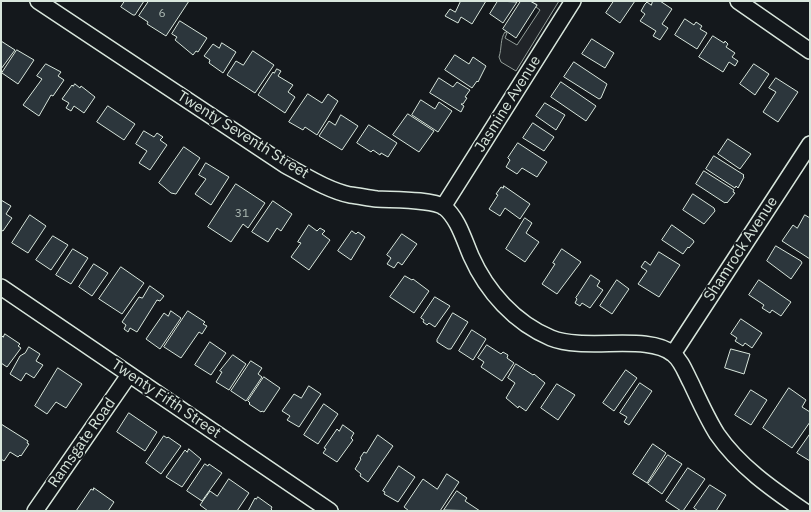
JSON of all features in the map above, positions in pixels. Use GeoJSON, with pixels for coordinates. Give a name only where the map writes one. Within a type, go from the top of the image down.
{"type":"FeatureCollection","features":[{"type":"Feature","properties":{"kind":"street","name":"Twenty Seventh Street"},"geometry":{"type":"LineString","coordinates":[[38,1],[285,165],[327,187],[348,194],[428,202],[443,207]]}},
{"type":"Feature","properties":{"kind":"street","name":"Jasmine Avenue"},"geometry":{"type":"LineString","coordinates":[[443,207],[573,1]]}},
{"type":"Feature","properties":{"kind":"street"},"geometry":{"type":"LineString","coordinates":[[738,1],[810,51]]}},
{"type":"Feature","properties":{"kind":"street","name":"Shamrock Avenue"},"geometry":{"type":"LineString","coordinates":[[673,354],[810,144]]}},
{"type":"Feature","properties":{"kind":"street"},"geometry":{"type":"LineString","coordinates":[[443,207],[459,227],[473,261],[487,286],[513,314],[536,330],[552,338],[576,344],[653,345],[673,354],[685,371],[716,432],[736,458],[771,488],[804,511]]}},
{"type":"Feature","properties":{"kind":"street","name":"Twenty Fifth Street"},"geometry":{"type":"LineString","coordinates":[[1,288],[320,508]]}},
{"type":"Feature","properties":{"kind":"street","name":"Ramsgate Road"},"geometry":{"type":"LineString","coordinates":[[35,511],[129,375]]}},
{"type":"Feature","properties":{"kind":"shaded area"},"geometry":{"type":"Polygon","coordinates":[[[530,1],[559,1],[516,71],[501,62],[499,57],[503,35],[505,32],[507,33],[505,38],[517,45],[540,10],[536,7],[537,5],[530,1]]]}},
{"type":"Feature","properties":{"kind":"building"},"geometry":{"type":"Polygon","coordinates":[[[125,1],[144,1],[135,15],[133,15],[121,7],[125,1]]]}},
{"type":"Feature","properties":{"kind":"building"},"geometry":{"type":"Polygon","coordinates":[[[149,1],[189,1],[166,36],[147,24],[148,22],[139,16],[149,1]]]}},
{"type":"Feature","properties":{"kind":"building"},"geometry":{"type":"Polygon","coordinates":[[[461,1],[486,1],[472,24],[461,17],[458,23],[445,16],[450,9],[455,12],[461,1]]]}},
{"type":"Feature","properties":{"kind":"building"},"geometry":{"type":"Polygon","coordinates":[[[498,1],[517,2],[503,23],[490,14],[498,1]]]}},
{"type":"Feature","properties":{"kind":"building"},"geometry":{"type":"Polygon","coordinates":[[[521,1],[530,1],[537,5],[516,38],[503,29],[521,1]]]}},
{"type":"Feature","properties":{"kind":"building"},"geometry":{"type":"Polygon","coordinates":[[[614,1],[635,1],[620,23],[606,13],[614,1]]]}},
{"type":"Feature","properties":{"kind":"building"},"geometry":{"type":"Polygon","coordinates":[[[653,1],[660,1],[672,9],[662,24],[668,28],[660,40],[653,36],[656,31],[640,21],[645,14],[641,11],[645,4],[647,2],[651,5],[653,1]]]}},
{"type":"Feature","properties":{"kind":"building"},"geometry":{"type":"Polygon","coordinates":[[[685,19],[694,25],[696,22],[702,26],[700,29],[707,33],[697,49],[675,35],[685,19]]]}},
{"type":"Feature","properties":{"kind":"building"},"geometry":{"type":"Polygon","coordinates":[[[180,21],[207,38],[198,52],[196,51],[193,55],[175,40],[177,37],[172,34],[180,21]]]}},
{"type":"Feature","properties":{"kind":"building"},"geometry":{"type":"Polygon","coordinates":[[[713,36],[728,44],[726,47],[735,53],[732,57],[738,61],[735,66],[729,62],[723,72],[699,57],[713,36]]]}},
{"type":"Feature","properties":{"kind":"building"},"geometry":{"type":"Polygon","coordinates":[[[592,39],[614,53],[605,68],[582,54],[592,39]]]}},
{"type":"Feature","properties":{"kind":"building"},"geometry":{"type":"Polygon","coordinates":[[[1,41],[15,50],[1,69],[1,41]]]}},
{"type":"Feature","properties":{"kind":"building"},"geometry":{"type":"Polygon","coordinates":[[[222,43],[236,52],[223,73],[209,63],[210,60],[204,56],[213,44],[219,48],[222,43]]]}},
{"type":"Feature","properties":{"kind":"building"},"geometry":{"type":"Polygon","coordinates":[[[17,50],[34,60],[18,84],[2,73],[17,50]]]}},
{"type":"Feature","properties":{"kind":"building"},"geometry":{"type":"Polygon","coordinates":[[[253,51],[274,65],[255,93],[227,75],[236,61],[243,65],[253,51]]]}},
{"type":"Feature","properties":{"kind":"building"},"geometry":{"type":"Polygon","coordinates":[[[455,55],[469,64],[473,57],[486,66],[478,82],[472,88],[445,70],[455,55]]]}},
{"type":"Feature","properties":{"kind":"building"},"geometry":{"type":"Polygon","coordinates":[[[574,62],[607,84],[601,98],[599,99],[564,77],[574,62]]]}},
{"type":"Feature","properties":{"kind":"building"},"geometry":{"type":"Polygon","coordinates":[[[46,64],[61,72],[58,76],[64,80],[53,96],[51,95],[39,116],[23,105],[42,79],[37,76],[46,64]]]}},
{"type":"Feature","properties":{"kind":"building"},"geometry":{"type":"Polygon","coordinates":[[[754,64],[769,74],[755,95],[740,84],[754,64]]]}},
{"type":"Feature","properties":{"kind":"building"},"geometry":{"type":"Polygon","coordinates":[[[277,69],[281,71],[278,76],[293,85],[288,92],[295,97],[285,113],[258,95],[277,69]]]}},
{"type":"Feature","properties":{"kind":"building"},"geometry":{"type":"Polygon","coordinates":[[[439,78],[453,87],[457,82],[470,90],[465,97],[467,98],[461,104],[464,106],[461,112],[430,93],[439,78]]]}},
{"type":"Feature","properties":{"kind":"building"},"geometry":{"type":"Polygon","coordinates":[[[776,78],[798,92],[778,122],[763,112],[776,92],[769,88],[776,78]]]}},
{"type":"Feature","properties":{"kind":"building"},"geometry":{"type":"Polygon","coordinates":[[[561,82],[596,106],[586,121],[551,97],[561,82]]]}},
{"type":"Feature","properties":{"kind":"building"},"geometry":{"type":"Polygon","coordinates":[[[75,84],[80,88],[81,86],[95,97],[84,113],[74,106],[71,111],[66,108],[69,103],[62,99],[72,85],[75,84]]]}},
{"type":"Feature","properties":{"kind":"building"},"geometry":{"type":"Polygon","coordinates":[[[308,94],[322,103],[328,94],[338,101],[317,135],[305,127],[303,130],[289,122],[308,94]]]}},
{"type":"Feature","properties":{"kind":"building"},"geometry":{"type":"Polygon","coordinates":[[[421,100],[435,109],[439,102],[452,111],[438,132],[412,115],[421,100]]]}},
{"type":"Feature","properties":{"kind":"building"},"geometry":{"type":"Polygon","coordinates":[[[545,103],[565,115],[556,130],[536,116],[545,103]]]}},
{"type":"Feature","properties":{"kind":"building"},"geometry":{"type":"Polygon","coordinates":[[[108,106],[135,124],[124,140],[97,122],[108,106]]]}},
{"type":"Feature","properties":{"kind":"building"},"geometry":{"type":"Polygon","coordinates":[[[408,114],[434,131],[419,152],[393,135],[408,114]]]}},
{"type":"Feature","properties":{"kind":"building"},"geometry":{"type":"Polygon","coordinates":[[[341,115],[358,126],[342,150],[319,136],[329,121],[335,125],[341,115]]]}},
{"type":"Feature","properties":{"kind":"building"},"geometry":{"type":"Polygon","coordinates":[[[533,123],[554,137],[544,151],[523,138],[533,123]]]}},
{"type":"Feature","properties":{"kind":"building"},"geometry":{"type":"Polygon","coordinates":[[[369,125],[397,143],[388,157],[381,153],[380,155],[373,150],[371,152],[357,143],[369,125]]]}},
{"type":"Feature","properties":{"kind":"building"},"geometry":{"type":"Polygon","coordinates":[[[144,131],[154,137],[157,133],[163,137],[160,140],[167,145],[150,170],[139,163],[147,151],[136,144],[144,131]]]}},
{"type":"Feature","properties":{"kind":"building"},"geometry":{"type":"Polygon","coordinates":[[[728,139],[751,154],[740,169],[718,154],[728,139]]]}},
{"type":"Feature","properties":{"kind":"building"},"geometry":{"type":"Polygon","coordinates":[[[518,143],[547,162],[537,177],[522,168],[517,174],[506,167],[510,160],[508,158],[518,143]]]}},
{"type":"Feature","properties":{"kind":"building"},"geometry":{"type":"Polygon","coordinates":[[[184,147],[200,158],[176,194],[171,193],[159,183],[184,147]]]}},
{"type":"Feature","properties":{"kind":"building"},"geometry":{"type":"Polygon","coordinates":[[[714,156],[744,175],[738,188],[736,186],[735,188],[706,169],[714,156]]]}},
{"type":"Feature","properties":{"kind":"building"},"geometry":{"type":"Polygon","coordinates":[[[206,163],[229,177],[211,205],[195,194],[206,179],[199,175],[206,163]]]}},
{"type":"Feature","properties":{"kind":"building"},"geometry":{"type":"Polygon","coordinates":[[[704,171],[734,190],[733,192],[735,193],[727,203],[696,184],[704,171]]]}},
{"type":"Feature","properties":{"kind":"building"},"geometry":{"type":"Polygon","coordinates":[[[236,184],[265,203],[248,228],[243,224],[231,242],[208,227],[236,184]]]}},
{"type":"Feature","properties":{"kind":"building"},"geometry":{"type":"Polygon","coordinates":[[[504,186],[530,204],[520,219],[505,208],[500,216],[489,209],[498,195],[496,194],[504,186]]]}},
{"type":"Feature","properties":{"kind":"building"},"geometry":{"type":"Polygon","coordinates":[[[693,194],[714,208],[715,211],[704,224],[683,210],[693,194]]]}},
{"type":"Feature","properties":{"kind":"building"},"geometry":{"type":"Polygon","coordinates":[[[1,200],[11,206],[6,214],[12,218],[3,231],[1,230],[1,200]]]}},
{"type":"Feature","properties":{"kind":"building"},"geometry":{"type":"Polygon","coordinates":[[[273,201],[292,214],[281,231],[277,228],[268,242],[252,232],[273,201]]]}},
{"type":"Feature","properties":{"kind":"building"},"geometry":{"type":"Polygon","coordinates":[[[30,215],[46,226],[28,253],[12,243],[30,215]]]}},
{"type":"Feature","properties":{"kind":"building"},"geometry":{"type":"Polygon","coordinates":[[[805,215],[810,218],[810,259],[782,241],[793,225],[797,228],[805,215]]]}},
{"type":"Feature","properties":{"kind":"building"},"geometry":{"type":"Polygon","coordinates":[[[525,218],[532,223],[526,233],[539,242],[525,262],[506,249],[525,218]]]}},
{"type":"Feature","properties":{"kind":"building"},"geometry":{"type":"Polygon","coordinates":[[[309,225],[317,231],[320,228],[325,231],[322,234],[330,240],[309,270],[291,257],[301,243],[298,242],[309,225]]]}},
{"type":"Feature","properties":{"kind":"building"},"geometry":{"type":"Polygon","coordinates":[[[672,225],[694,242],[683,254],[662,240],[672,225]]]}},
{"type":"Feature","properties":{"kind":"building"},"geometry":{"type":"Polygon","coordinates":[[[352,231],[356,234],[358,232],[365,237],[351,260],[338,251],[352,231]]]}},
{"type":"Feature","properties":{"kind":"building"},"geometry":{"type":"Polygon","coordinates":[[[402,234],[417,244],[402,265],[398,262],[394,268],[387,264],[391,258],[387,255],[402,234]]]}},
{"type":"Feature","properties":{"kind":"building"},"geometry":{"type":"Polygon","coordinates":[[[53,236],[68,245],[51,270],[36,260],[53,236]]]}},
{"type":"Feature","properties":{"kind":"building"},"geometry":{"type":"Polygon","coordinates":[[[776,246],[802,263],[791,279],[767,261],[776,246]]]}},
{"type":"Feature","properties":{"kind":"building"},"geometry":{"type":"Polygon","coordinates":[[[73,249],[88,258],[71,284],[56,275],[73,249]]]}},
{"type":"Feature","properties":{"kind":"building"},"geometry":{"type":"Polygon","coordinates":[[[562,249],[581,262],[557,294],[542,284],[562,249]]]}},
{"type":"Feature","properties":{"kind":"building"},"geometry":{"type":"Polygon","coordinates":[[[659,252],[680,265],[659,297],[638,284],[647,271],[641,267],[645,261],[650,265],[659,252]]]}},
{"type":"Feature","properties":{"kind":"building"},"geometry":{"type":"Polygon","coordinates":[[[94,264],[108,273],[92,296],[79,287],[94,264]]]}},
{"type":"Feature","properties":{"kind":"building"},"geometry":{"type":"Polygon","coordinates":[[[121,267],[144,283],[122,314],[99,299],[121,267]]]}},
{"type":"Feature","properties":{"kind":"building"},"geometry":{"type":"Polygon","coordinates":[[[591,275],[600,281],[597,286],[603,290],[590,308],[582,303],[580,306],[575,303],[576,298],[591,275]]]}},
{"type":"Feature","properties":{"kind":"building"},"geometry":{"type":"Polygon","coordinates":[[[405,276],[413,279],[429,291],[414,313],[390,297],[405,276]]]}},
{"type":"Feature","properties":{"kind":"building"},"geometry":{"type":"Polygon","coordinates":[[[617,280],[629,289],[612,314],[600,306],[617,280]]]}},
{"type":"Feature","properties":{"kind":"building"},"geometry":{"type":"Polygon","coordinates":[[[759,280],[791,302],[781,316],[772,310],[770,313],[762,308],[764,305],[749,295],[759,280]]]}},
{"type":"Feature","properties":{"kind":"building"},"geometry":{"type":"Polygon","coordinates":[[[150,286],[164,296],[160,301],[157,300],[137,332],[130,328],[128,332],[124,329],[126,325],[122,322],[139,297],[142,298],[150,286]]]}},
{"type":"Feature","properties":{"kind":"building"},"geometry":{"type":"Polygon","coordinates":[[[435,297],[450,306],[435,327],[429,323],[427,325],[421,318],[435,297]]]}},
{"type":"Feature","properties":{"kind":"building"},"geometry":{"type":"Polygon","coordinates":[[[171,311],[181,318],[160,349],[146,339],[164,313],[168,316],[171,311]]]}},
{"type":"Feature","properties":{"kind":"building"},"geometry":{"type":"Polygon","coordinates":[[[188,311],[205,322],[203,324],[207,326],[202,334],[199,332],[181,358],[164,347],[188,311]]]}},
{"type":"Feature","properties":{"kind":"building"},"geometry":{"type":"Polygon","coordinates":[[[453,313],[468,322],[451,349],[448,349],[437,342],[437,340],[453,313]]]}},
{"type":"Feature","properties":{"kind":"building"},"geometry":{"type":"Polygon","coordinates":[[[741,319],[762,333],[752,348],[745,343],[743,346],[735,341],[737,338],[731,334],[741,319]]]}},
{"type":"Feature","properties":{"kind":"building"},"geometry":{"type":"Polygon","coordinates":[[[472,330],[486,339],[473,360],[459,351],[472,330]]]}},
{"type":"Feature","properties":{"kind":"building"},"geometry":{"type":"Polygon","coordinates":[[[5,334],[20,344],[18,346],[21,348],[7,367],[1,363],[1,335],[3,337],[5,334]]]}},
{"type":"Feature","properties":{"kind":"building"},"geometry":{"type":"Polygon","coordinates":[[[210,342],[226,353],[211,375],[195,365],[210,342]]]}},
{"type":"Feature","properties":{"kind":"building"},"geometry":{"type":"Polygon","coordinates":[[[487,345],[501,354],[503,352],[508,355],[507,358],[514,363],[502,381],[481,367],[484,362],[478,358],[487,345]]]}},
{"type":"Feature","properties":{"kind":"building"},"geometry":{"type":"Polygon","coordinates":[[[29,347],[40,354],[36,361],[43,365],[34,378],[26,373],[21,381],[10,374],[20,356],[29,347]]]}},
{"type":"Feature","properties":{"kind":"building"},"geometry":{"type":"Polygon","coordinates":[[[731,349],[750,354],[744,374],[725,368],[731,349]]]}},
{"type":"Feature","properties":{"kind":"building"},"geometry":{"type":"Polygon","coordinates":[[[233,355],[246,364],[229,390],[216,382],[222,372],[220,371],[233,355]]]}},
{"type":"Feature","properties":{"kind":"building"},"geometry":{"type":"Polygon","coordinates":[[[251,361],[262,368],[258,374],[262,377],[246,401],[231,391],[251,361]]]}},
{"type":"Feature","properties":{"kind":"building"},"geometry":{"type":"Polygon","coordinates":[[[516,364],[545,383],[526,411],[519,406],[518,408],[506,398],[515,383],[508,378],[516,364]]]}},
{"type":"Feature","properties":{"kind":"building"},"geometry":{"type":"Polygon","coordinates":[[[58,368],[82,384],[66,408],[56,402],[47,414],[35,406],[58,368]]]}},
{"type":"Feature","properties":{"kind":"building"},"geometry":{"type":"Polygon","coordinates":[[[626,370],[637,378],[614,411],[603,403],[626,370]]]}},
{"type":"Feature","properties":{"kind":"building"},"geometry":{"type":"Polygon","coordinates":[[[264,377],[280,388],[264,412],[261,412],[249,404],[248,401],[264,377]]]}},
{"type":"Feature","properties":{"kind":"building"},"geometry":{"type":"Polygon","coordinates":[[[640,383],[652,391],[629,425],[624,422],[627,417],[620,413],[640,383]]]}},
{"type":"Feature","properties":{"kind":"building"},"geometry":{"type":"Polygon","coordinates":[[[557,384],[575,395],[558,420],[541,408],[557,384]]]}},
{"type":"Feature","properties":{"kind":"building"},"geometry":{"type":"Polygon","coordinates":[[[309,386],[321,394],[299,427],[287,420],[290,416],[282,411],[294,394],[301,398],[309,386]]]}},
{"type":"Feature","properties":{"kind":"building"},"geometry":{"type":"Polygon","coordinates":[[[789,388],[806,400],[802,407],[810,412],[810,422],[792,448],[763,428],[789,388]]]}},
{"type":"Feature","properties":{"kind":"building"},"geometry":{"type":"Polygon","coordinates":[[[751,390],[767,400],[751,425],[735,415],[751,390]]]}},
{"type":"Feature","properties":{"kind":"building"},"geometry":{"type":"Polygon","coordinates":[[[324,404],[338,414],[318,444],[304,435],[324,404]]]}},
{"type":"Feature","properties":{"kind":"building"},"geometry":{"type":"Polygon","coordinates":[[[129,413],[157,432],[145,451],[117,432],[129,413]]]}},
{"type":"Feature","properties":{"kind":"building"},"geometry":{"type":"Polygon","coordinates":[[[1,424],[28,441],[27,443],[29,444],[21,456],[18,457],[10,452],[4,461],[1,459],[1,424]]]}},
{"type":"Feature","properties":{"kind":"building"},"geometry":{"type":"Polygon","coordinates":[[[343,425],[354,433],[351,438],[353,440],[337,462],[323,453],[326,449],[324,448],[337,429],[339,431],[343,425]]]}},
{"type":"Feature","properties":{"kind":"building"},"geometry":{"type":"Polygon","coordinates":[[[810,434],[810,461],[797,453],[810,434]]]}},
{"type":"Feature","properties":{"kind":"building"},"geometry":{"type":"Polygon","coordinates":[[[378,435],[393,446],[368,482],[355,469],[364,452],[366,453],[378,435]]]}},
{"type":"Feature","properties":{"kind":"building"},"geometry":{"type":"Polygon","coordinates":[[[164,436],[181,446],[161,474],[146,463],[164,436]]]}},
{"type":"Feature","properties":{"kind":"building"},"geometry":{"type":"Polygon","coordinates":[[[653,444],[666,453],[647,483],[633,474],[653,444]]]}},
{"type":"Feature","properties":{"kind":"building"},"geometry":{"type":"Polygon","coordinates":[[[189,449],[201,459],[182,487],[166,477],[185,450],[187,452],[189,449]]]}},
{"type":"Feature","properties":{"kind":"building"},"geometry":{"type":"Polygon","coordinates":[[[668,455],[682,464],[662,494],[648,484],[668,455]]]}},
{"type":"Feature","properties":{"kind":"building"},"geometry":{"type":"Polygon","coordinates":[[[205,464],[208,466],[209,464],[222,473],[202,501],[187,491],[205,464]]]}},
{"type":"Feature","properties":{"kind":"building"},"geometry":{"type":"Polygon","coordinates":[[[399,466],[415,477],[398,502],[384,494],[385,492],[383,491],[399,466]]]}},
{"type":"Feature","properties":{"kind":"building"},"geometry":{"type":"Polygon","coordinates":[[[688,468],[705,479],[683,511],[681,511],[666,501],[688,468]]]}},
{"type":"Feature","properties":{"kind":"building"},"geometry":{"type":"Polygon","coordinates":[[[447,474],[459,482],[440,511],[409,511],[404,507],[423,479],[437,489],[447,474]]]}},
{"type":"Feature","properties":{"kind":"building"},"geometry":{"type":"Polygon","coordinates":[[[229,479],[249,493],[237,511],[208,511],[200,505],[210,491],[217,496],[229,479]]]}},
{"type":"Feature","properties":{"kind":"building"},"geometry":{"type":"Polygon","coordinates":[[[710,485],[726,495],[716,511],[698,511],[694,508],[710,485]]]}},
{"type":"Feature","properties":{"kind":"building"},"geometry":{"type":"Polygon","coordinates":[[[94,488],[114,502],[108,511],[76,511],[91,489],[93,490],[94,488]]]}},
{"type":"Feature","properties":{"kind":"building"},"geometry":{"type":"Polygon","coordinates":[[[457,491],[467,498],[465,501],[480,511],[444,510],[457,491]]]}},
{"type":"Feature","properties":{"kind":"building"},"geometry":{"type":"Polygon","coordinates":[[[258,497],[272,507],[273,511],[248,511],[255,498],[258,497]]]}}]}
